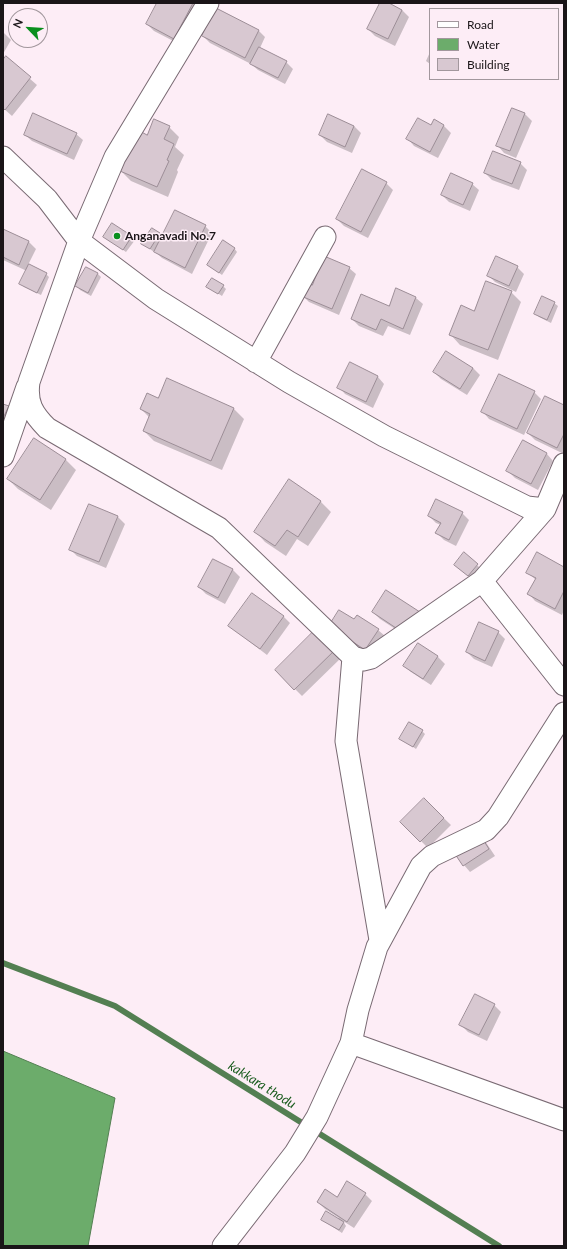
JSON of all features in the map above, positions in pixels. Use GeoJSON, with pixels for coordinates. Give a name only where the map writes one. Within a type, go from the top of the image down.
{"type":"FeatureCollection","features":[{"type":"Feature","properties":{"kind":"street"},"geometry":{"type":"LineString","coordinates":[[3,456],[79,241],[114,157],[208,3]]}},
{"type":"Feature","properties":{"kind":"street"},"geometry":{"type":"LineString","coordinates":[[3,157],[47,199],[79,241],[156,299],[289,382],[384,436],[527,507],[545,509]]}},
{"type":"Feature","properties":{"kind":"street"},"geometry":{"type":"LineString","coordinates":[[256,362],[325,238]]}},
{"type":"Feature","properties":{"kind":"street"},"geometry":{"type":"LineString","coordinates":[[29,382],[29,403],[34,412],[47,428],[219,528],[353,657],[362,660],[371,658],[482,581],[545,509],[564,464]]}},
{"type":"Feature","properties":{"kind":"street"},"geometry":{"type":"LineString","coordinates":[[482,581],[564,685]]}},
{"type":"Feature","properties":{"kind":"street"},"geometry":{"type":"LineString","coordinates":[[353,657],[346,741],[380,940]]}},
{"type":"Feature","properties":{"kind":"street"},"geometry":{"type":"LineString","coordinates":[[223,1246],[295,1153],[317,1116],[351,1043],[358,1010],[373,956],[380,940],[421,866],[432,856],[486,830],[492,824],[498,817],[564,713]]}},
{"type":"Feature","properties":{"kind":"street"},"geometry":{"type":"LineString","coordinates":[[351,1043],[564,1120]]}},
{"type":"Feature","properties":{"kind":"water"},"geometry":{"type":"Polygon","coordinates":[[[3,1051],[115,1098],[88,1246],[3,1246],[3,1051]]]}},
{"type":"Feature","properties":{"kind":"building"},"geometry":{"type":"Polygon","coordinates":[[[157,3],[193,3],[174,39],[146,24],[157,3]]]}},
{"type":"Feature","properties":{"kind":"building"},"geometry":{"type":"Polygon","coordinates":[[[380,3],[389,3],[402,10],[388,39],[367,29],[380,3]]]}},
{"type":"Feature","properties":{"kind":"building"},"geometry":{"type":"Polygon","coordinates":[[[216,8],[259,30],[245,58],[202,36],[216,8]]]}},
{"type":"Feature","properties":{"kind":"building"},"geometry":{"type":"Polygon","coordinates":[[[259,47],[287,61],[278,78],[250,64],[259,47]]]}},
{"type":"Feature","properties":{"kind":"building"},"geometry":{"type":"Polygon","coordinates":[[[6,56],[31,77],[5,110],[3,108],[3,60],[6,56]]]}},
{"type":"Feature","properties":{"kind":"building"},"geometry":{"type":"Polygon","coordinates":[[[512,108],[525,113],[510,151],[496,146],[512,108]]]}},
{"type":"Feature","properties":{"kind":"building"},"geometry":{"type":"Polygon","coordinates":[[[33,113],[77,133],[67,154],[24,135],[33,113]]]}},
{"type":"Feature","properties":{"kind":"building"},"geometry":{"type":"Polygon","coordinates":[[[328,114],[354,126],[345,147],[319,135],[328,114]]]}},
{"type":"Feature","properties":{"kind":"building"},"geometry":{"type":"Polygon","coordinates":[[[418,118],[431,125],[434,119],[444,125],[430,152],[406,139],[418,118]]]}},
{"type":"Feature","properties":{"kind":"building"},"geometry":{"type":"Polygon","coordinates":[[[154,119],[170,126],[164,139],[174,144],[167,160],[169,161],[157,187],[120,171],[138,130],[147,135],[154,119]]]}},
{"type":"Feature","properties":{"kind":"building"},"geometry":{"type":"Polygon","coordinates":[[[493,151],[521,162],[512,184],[484,173],[493,151]]]}},
{"type":"Feature","properties":{"kind":"building"},"geometry":{"type":"Polygon","coordinates":[[[362,169],[387,182],[361,232],[336,219],[362,169]]]}},
{"type":"Feature","properties":{"kind":"building"},"geometry":{"type":"Polygon","coordinates":[[[451,173],[473,183],[463,205],[441,195],[451,173]]]}},
{"type":"Feature","properties":{"kind":"building"},"geometry":{"type":"Polygon","coordinates":[[[175,210],[206,225],[185,268],[154,252],[175,210]]]}},
{"type":"Feature","properties":{"kind":"building","name":"Anganavadi No.7"},"geometry":{"type":"Polygon","coordinates":[[[112,223],[132,236],[123,250],[103,237],[112,223]]]}},
{"type":"Feature","properties":{"kind":"building"},"geometry":{"type":"Polygon","coordinates":[[[152,228],[160,233],[150,249],[141,244],[152,228]]]}},
{"type":"Feature","properties":{"kind":"building"},"geometry":{"type":"Polygon","coordinates":[[[3,229],[29,241],[19,265],[3,257],[3,229]]]}},
{"type":"Feature","properties":{"kind":"building"},"geometry":{"type":"Polygon","coordinates":[[[223,240],[235,248],[219,273],[207,265],[223,240]]]}},
{"type":"Feature","properties":{"kind":"building"},"geometry":{"type":"Polygon","coordinates":[[[324,256],[350,267],[332,309],[301,296],[306,283],[312,285],[324,256]]]}},
{"type":"Feature","properties":{"kind":"building"},"geometry":{"type":"Polygon","coordinates":[[[496,256],[518,266],[509,286],[487,276],[496,256]]]}},
{"type":"Feature","properties":{"kind":"building"},"geometry":{"type":"Polygon","coordinates":[[[29,264],[47,273],[37,293],[19,284],[29,264]]]}},
{"type":"Feature","properties":{"kind":"building"},"geometry":{"type":"Polygon","coordinates":[[[86,267],[98,273],[88,293],[75,286],[86,267]]]}},
{"type":"Feature","properties":{"kind":"building"},"geometry":{"type":"Polygon","coordinates":[[[212,278],[224,285],[218,294],[206,287],[212,278]]]}},
{"type":"Feature","properties":{"kind":"building"},"geometry":{"type":"Polygon","coordinates":[[[486,281],[512,291],[488,350],[449,335],[461,305],[474,311],[486,281]]]}},
{"type":"Feature","properties":{"kind":"building"},"geometry":{"type":"Polygon","coordinates":[[[396,288],[416,297],[403,329],[381,319],[376,330],[351,319],[361,294],[389,306],[396,288]]]}},
{"type":"Feature","properties":{"kind":"building"},"geometry":{"type":"Polygon","coordinates":[[[542,296],[555,302],[547,320],[534,314],[542,296]]]}},
{"type":"Feature","properties":{"kind":"building"},"geometry":{"type":"Polygon","coordinates":[[[446,351],[473,368],[460,389],[433,372],[446,351]]]}},
{"type":"Feature","properties":{"kind":"building"},"geometry":{"type":"Polygon","coordinates":[[[350,362],[378,376],[366,402],[337,388],[350,362]]]}},
{"type":"Feature","properties":{"kind":"building"},"geometry":{"type":"Polygon","coordinates":[[[499,374],[535,391],[517,429],[481,412],[499,374]]]}},
{"type":"Feature","properties":{"kind":"building"},"geometry":{"type":"Polygon","coordinates":[[[167,378],[234,408],[211,461],[143,431],[150,414],[140,409],[147,393],[158,398],[167,378]]]}},
{"type":"Feature","properties":{"kind":"building"},"geometry":{"type":"Polygon","coordinates":[[[545,396],[564,405],[564,434],[557,448],[527,433],[545,396]]]}},
{"type":"Feature","properties":{"kind":"building"},"geometry":{"type":"Polygon","coordinates":[[[3,404],[9,406],[3,418],[3,404]]]}},
{"type":"Feature","properties":{"kind":"building"},"geometry":{"type":"Polygon","coordinates":[[[34,438],[66,459],[40,500],[7,479],[34,438]]]}},
{"type":"Feature","properties":{"kind":"building"},"geometry":{"type":"Polygon","coordinates":[[[523,440],[547,453],[531,484],[506,471],[523,440]]]}},
{"type":"Feature","properties":{"kind":"building"},"geometry":{"type":"Polygon","coordinates":[[[289,479],[321,501],[298,537],[287,530],[275,546],[254,532],[289,479]]]}},
{"type":"Feature","properties":{"kind":"building"},"geometry":{"type":"Polygon","coordinates":[[[436,499],[463,512],[449,540],[435,533],[441,523],[428,516],[436,499]]]}},
{"type":"Feature","properties":{"kind":"building"},"geometry":{"type":"Polygon","coordinates":[[[89,504],[118,516],[99,562],[69,550],[89,504]]]}},
{"type":"Feature","properties":{"kind":"building"},"geometry":{"type":"Polygon","coordinates":[[[464,552],[478,564],[468,576],[454,565],[464,552]]]}},
{"type":"Feature","properties":{"kind":"building"},"geometry":{"type":"Polygon","coordinates":[[[537,552],[564,567],[564,591],[555,609],[527,594],[536,578],[526,573],[537,552]]]}},
{"type":"Feature","properties":{"kind":"building"},"geometry":{"type":"Polygon","coordinates":[[[213,559],[233,569],[218,598],[198,587],[213,559]]]}},
{"type":"Feature","properties":{"kind":"building"},"geometry":{"type":"Polygon","coordinates":[[[386,590],[423,614],[408,636],[372,612],[386,590]]]}},
{"type":"Feature","properties":{"kind":"building"},"geometry":{"type":"Polygon","coordinates":[[[252,593],[284,616],[260,649],[228,626],[252,593]]]}},
{"type":"Feature","properties":{"kind":"building"},"geometry":{"type":"Polygon","coordinates":[[[339,610],[354,619],[357,615],[379,629],[365,650],[329,626],[339,610]]]}},
{"type":"Feature","properties":{"kind":"building"},"geometry":{"type":"Polygon","coordinates":[[[479,622],[499,631],[485,661],[466,652],[479,622]]]}},
{"type":"Feature","properties":{"kind":"building"},"geometry":{"type":"Polygon","coordinates":[[[317,628],[337,648],[294,690],[275,670],[317,628]]]}},
{"type":"Feature","properties":{"kind":"building"},"geometry":{"type":"Polygon","coordinates":[[[418,643],[438,656],[423,679],[403,666],[418,643]]]}},
{"type":"Feature","properties":{"kind":"building"},"geometry":{"type":"Polygon","coordinates":[[[409,722],[423,730],[413,747],[399,739],[409,722]]]}},
{"type":"Feature","properties":{"kind":"building"},"geometry":{"type":"Polygon","coordinates":[[[424,798],[444,818],[420,842],[400,822],[424,798]]]}},
{"type":"Feature","properties":{"kind":"building"},"geometry":{"type":"Polygon","coordinates":[[[477,830],[489,849],[463,866],[451,848],[477,830]]]}},
{"type":"Feature","properties":{"kind":"building"},"geometry":{"type":"Polygon","coordinates":[[[475,994],[495,1004],[479,1035],[459,1025],[475,994]]]}},
{"type":"Feature","properties":{"kind":"building"},"geometry":{"type":"Polygon","coordinates":[[[347,1181],[366,1193],[347,1222],[317,1202],[325,1189],[337,1197],[347,1181]]]}},
{"type":"Feature","properties":{"kind":"building"},"geometry":{"type":"Polygon","coordinates":[[[326,1211],[344,1222],[339,1230],[321,1220],[326,1211]]]}},
{"type":"Feature","properties":{"kind":"waterway","name":"kakkara thodu"},"geometry":{"type":"LineString","coordinates":[[3,963],[115,1006],[499,1246]]}},
{"type":"Feature","properties":{"kind":"place","name":"Anganavadi No.7"},"geometry":{"type":"Point","coordinates":[117,236]}}]}
